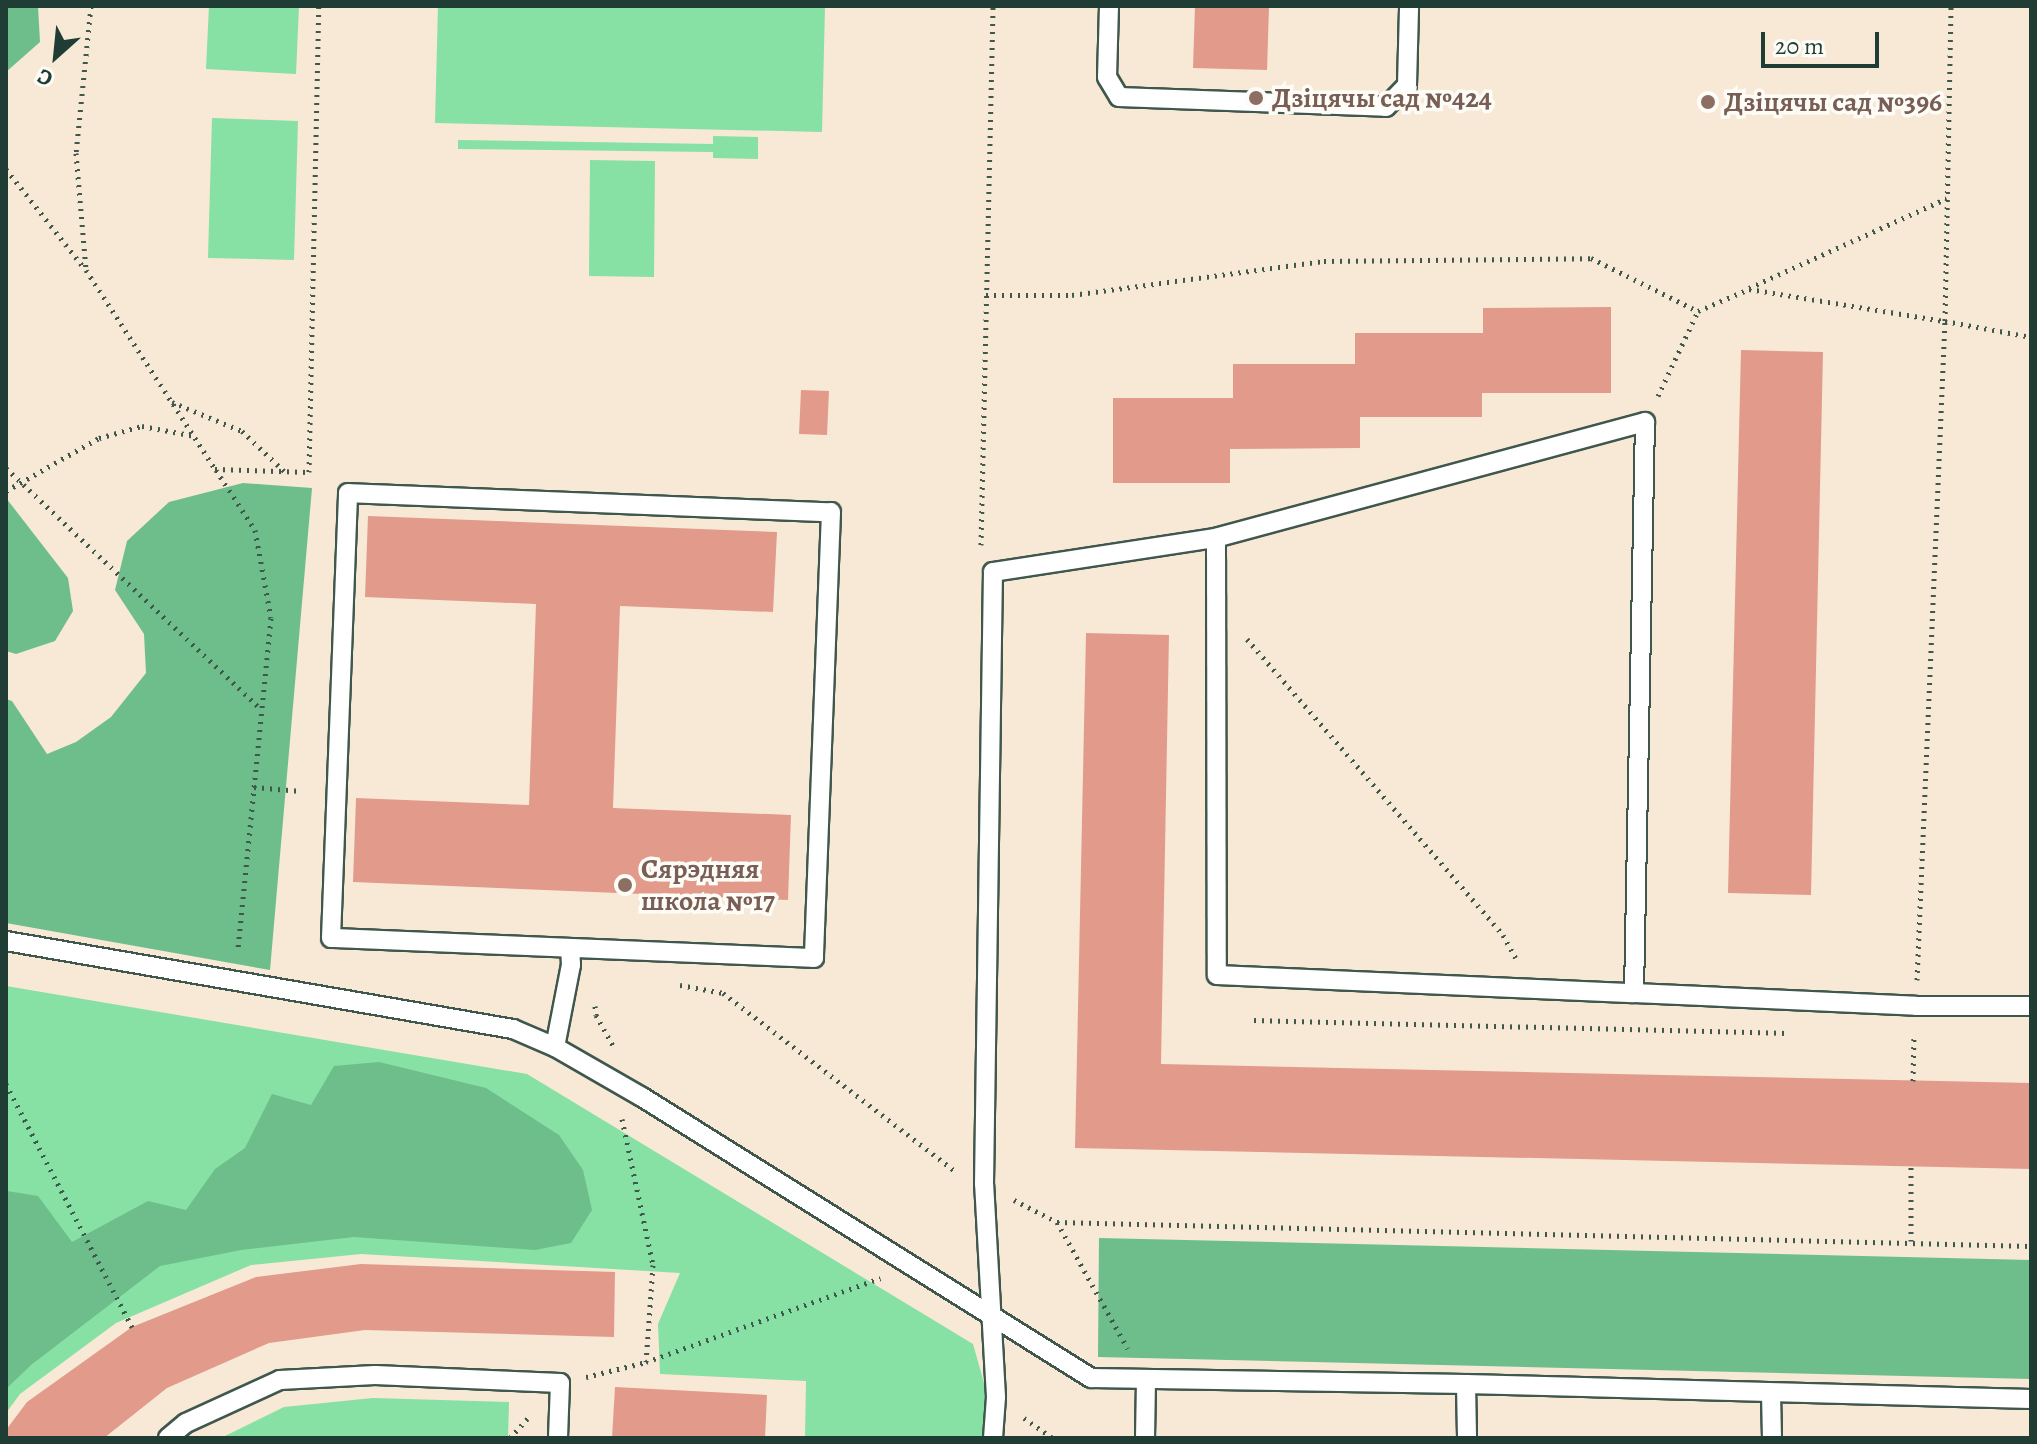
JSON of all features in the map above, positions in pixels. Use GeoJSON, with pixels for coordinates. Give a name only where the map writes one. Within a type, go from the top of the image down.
{"type":"FeatureCollection","features":[{"type":"Feature","properties":{"kind":"lane"},"geometry":{"type":"LineString","coordinates":[[1109,6],[1107,77],[1119,97],[1386,107],[1407,85],[1409,6]]}},
{"type":"Feature","properties":{"kind":"lane"},"geometry":{"type":"LineString","coordinates":[[993,1438],[996,1397],[984,1184],[993,572],[1216,538],[1645,422],[1634,993]]}},
{"type":"Feature","properties":{"kind":"lane"},"geometry":{"type":"LineString","coordinates":[[348,493],[831,512],[814,958],[570,948],[331,938],[348,493]]}},
{"type":"Feature","properties":{"kind":"lane"},"geometry":{"type":"LineString","coordinates":[[1216,538],[1217,975],[1916,1006],[2031,1006]]}},
{"type":"Feature","properties":{"kind":"lane"},"geometry":{"type":"LineString","coordinates":[[6,941],[513,1029],[555,1047],[623,1086],[1091,1378],[2031,1399]]}},
{"type":"Feature","properties":{"kind":"lane"},"geometry":{"type":"LineString","coordinates":[[555,1047],[571,965],[570,948]]}},
{"type":"Feature","properties":{"kind":"lane"},"geometry":{"type":"LineString","coordinates":[[168,1438],[186,1423],[280,1380],[375,1375],[560,1383],[558,1438]]}},
{"type":"Feature","properties":{"kind":"lane"},"geometry":{"type":"LineString","coordinates":[[1145,1438],[1146,1381]]}},
{"type":"Feature","properties":{"kind":"lane"},"geometry":{"type":"LineString","coordinates":[[1466,1384],[1467,1438]]}},
{"type":"Feature","properties":{"kind":"lane"},"geometry":{"type":"LineString","coordinates":[[1771,1394],[1772,1438]]}},
{"type":"Feature","properties":{"kind":"path"},"geometry":{"type":"LineString","coordinates":[[86,270],[76,153],[91,6]]}},
{"type":"Feature","properties":{"kind":"path"},"geometry":{"type":"LineString","coordinates":[[215,469],[309,472],[319,6]]}},
{"type":"Feature","properties":{"kind":"path"},"geometry":{"type":"LineString","coordinates":[[981,551],[993,6]]}},
{"type":"Feature","properties":{"kind":"path"},"geometry":{"type":"LineString","coordinates":[[1913,1081],[1945,321],[1951,6]]}},
{"type":"Feature","properties":{"kind":"path"},"geometry":{"type":"LineString","coordinates":[[6,169],[86,270],[255,530],[271,618],[238,947]]}},
{"type":"Feature","properties":{"kind":"path"},"geometry":{"type":"LineString","coordinates":[[1645,422],[1698,311],[1947,198]]}},
{"type":"Feature","properties":{"kind":"path"},"geometry":{"type":"LineString","coordinates":[[986,295],[1072,295],[1324,261],[1591,258],[1698,311]]}},
{"type":"Feature","properties":{"kind":"path"},"geometry":{"type":"LineString","coordinates":[[1749,289],[2031,337]]}},
{"type":"Feature","properties":{"kind":"path"},"geometry":{"type":"LineString","coordinates":[[172,402],[242,431],[285,471]]}},
{"type":"Feature","properties":{"kind":"path"},"geometry":{"type":"LineString","coordinates":[[6,491],[99,438],[142,426],[195,436]]}},
{"type":"Feature","properties":{"kind":"path"},"geometry":{"type":"LineString","coordinates":[[6,468],[262,709]]}},
{"type":"Feature","properties":{"kind":"path"},"geometry":{"type":"LineString","coordinates":[[1216,606],[1273,667],[1503,935],[1532,989],[1528,1026]]}},
{"type":"Feature","properties":{"kind":"path"},"geometry":{"type":"LineString","coordinates":[[254,787],[301,791]]}},
{"type":"Feature","properties":{"kind":"path"},"geometry":{"type":"LineString","coordinates":[[665,982],[723,993],[960,1175]]}},
{"type":"Feature","properties":{"kind":"path"},"geometry":{"type":"LineString","coordinates":[[595,999],[596,1015],[624,1064],[621,1122],[653,1265],[646,1362]]}},
{"type":"Feature","properties":{"kind":"path"},"geometry":{"type":"LineString","coordinates":[[1254,1020],[1791,1033]]}},
{"type":"Feature","properties":{"kind":"path"},"geometry":{"type":"LineString","coordinates":[[1899,1036],[1929,1036]]}},
{"type":"Feature","properties":{"kind":"path"},"geometry":{"type":"LineString","coordinates":[[6,1084],[132,1327]]}},
{"type":"Feature","properties":{"kind":"path"},"geometry":{"type":"LineString","coordinates":[[609,1114],[635,1130]]}},
{"type":"Feature","properties":{"kind":"path"},"geometry":{"type":"LineString","coordinates":[[1911,1166],[1911,1241]]}},
{"type":"Feature","properties":{"kind":"path"},"geometry":{"type":"LineString","coordinates":[[984,1184],[1057,1222],[2031,1246]]}},
{"type":"Feature","properties":{"kind":"path"},"geometry":{"type":"LineString","coordinates":[[1057,1222],[1146,1381]]}},
{"type":"Feature","properties":{"kind":"path"},"geometry":{"type":"LineString","coordinates":[[867,1269],[893,1285]]}},
{"type":"Feature","properties":{"kind":"path"},"geometry":{"type":"LineString","coordinates":[[560,1383],[646,1362],[880,1277]]}},
{"type":"Feature","properties":{"kind":"path"},"geometry":{"type":"LineString","coordinates":[[996,1397],[1053,1438]]}},
{"type":"Feature","properties":{"kind":"green space"},"geometry":{"type":"Polygon","coordinates":[[[6,6],[38,6],[40,42],[6,72],[6,6]]]}},
{"type":"Feature","properties":{"kind":"green space"},"geometry":{"type":"Polygon","coordinates":[[[209,6],[299,6],[296,74],[206,69],[209,6]]]}},
{"type":"Feature","properties":{"kind":"green space"},"geometry":{"type":"Polygon","coordinates":[[[438,6],[825,6],[822,132],[435,123],[438,6]]]}},
{"type":"Feature","properties":{"kind":"green space"},"geometry":{"type":"Polygon","coordinates":[[[212,118],[298,121],[294,260],[208,258],[212,118]]]}},
{"type":"Feature","properties":{"kind":"green space"},"geometry":{"type":"Polygon","coordinates":[[[713,136],[758,137],[758,159],[713,158],[713,152],[458,149],[458,140],[713,144],[713,136]]]}},
{"type":"Feature","properties":{"kind":"green space"},"geometry":{"type":"Polygon","coordinates":[[[590,160],[655,161],[654,277],[589,276],[590,160]]]}},
{"type":"Feature","properties":{"kind":"green space"},"geometry":{"type":"Polygon","coordinates":[[[243,483],[312,488],[270,970],[6,923],[6,699],[12,701],[47,754],[76,742],[111,717],[146,673],[144,634],[115,590],[127,541],[169,502],[243,483]]]}},
{"type":"Feature","properties":{"kind":"green space"},"geometry":{"type":"Polygon","coordinates":[[[6,498],[68,578],[73,611],[55,641],[16,654],[6,651],[6,498]]]}},
{"type":"Feature","properties":{"kind":"green space"},"geometry":{"type":"Polygon","coordinates":[[[6,986],[527,1074],[973,1344],[988,1397],[984,1438],[805,1438],[806,1381],[660,1374],[658,1324],[680,1273],[361,1254],[251,1265],[116,1323],[20,1394],[6,1413],[6,986]]]}},
{"type":"Feature","properties":{"kind":"green space"},"geometry":{"type":"Polygon","coordinates":[[[379,1062],[486,1088],[559,1135],[583,1170],[592,1210],[571,1243],[535,1250],[354,1237],[241,1250],[160,1266],[31,1365],[6,1389],[7,1191],[38,1196],[72,1242],[148,1201],[186,1210],[215,1169],[245,1148],[272,1094],[311,1105],[334,1066],[379,1062]]]}},
{"type":"Feature","properties":{"kind":"green space"},"geometry":{"type":"Polygon","coordinates":[[[1099,1238],[2031,1260],[2031,1379],[1098,1357],[1099,1238]]]}},
{"type":"Feature","properties":{"kind":"green space"},"geometry":{"type":"Polygon","coordinates":[[[373,1398],[509,1402],[508,1438],[221,1438],[284,1407],[373,1398]]]}},
{"type":"Feature","properties":{"kind":"building"},"geometry":{"type":"Polygon","coordinates":[[[1195,6],[1269,6],[1267,70],[1193,68],[1195,6]]]}},
{"type":"Feature","properties":{"kind":"building"},"geometry":{"type":"Polygon","coordinates":[[[1611,307],[1611,393],[1482,393],[1482,417],[1360,417],[1360,448],[1230,449],[1230,483],[1113,483],[1113,398],[1233,398],[1233,364],[1355,364],[1355,333],[1483,333],[1483,308],[1611,307]]]}},
{"type":"Feature","properties":{"kind":"building"},"geometry":{"type":"Polygon","coordinates":[[[1741,350],[1823,352],[1811,895],[1728,893],[1741,350]]]}},
{"type":"Feature","properties":{"kind":"building"},"geometry":{"type":"Polygon","coordinates":[[[801,390],[829,391],[827,435],[799,434],[801,390]]]}},
{"type":"Feature","properties":{"kind":"building"},"geometry":{"type":"Polygon","coordinates":[[[368,516],[777,532],[773,612],[620,606],[613,808],[791,815],[788,900],[353,882],[356,798],[529,805],[536,604],[365,597],[368,516]]]}},
{"type":"Feature","properties":{"kind":"building"},"geometry":{"type":"Polygon","coordinates":[[[1086,633],[1169,635],[1161,1064],[2031,1083],[2031,1169],[1075,1148],[1086,633]]]}},
{"type":"Feature","properties":{"kind":"building"},"geometry":{"type":"Polygon","coordinates":[[[361,1264],[615,1272],[614,1337],[365,1330],[269,1343],[167,1388],[104,1438],[6,1438],[6,1430],[27,1402],[132,1327],[256,1277],[361,1264]]]}},
{"type":"Feature","properties":{"kind":"building"},"geometry":{"type":"Polygon","coordinates":[[[615,1387],[767,1395],[765,1438],[612,1438],[615,1387]]]}},
{"type":"Feature","properties":{"kind":"place","name":"Дзіцячы сад №424"},"geometry":{"type":"Point","coordinates":[1256,98]}},
{"type":"Feature","properties":{"kind":"place","name":"Дзіцячы сад №396"},"geometry":{"type":"Point","coordinates":[1708,102]}},
{"type":"Feature","properties":{"kind":"place","name":"Сярэдняя школа №17"},"geometry":{"type":"Point","coordinates":[625,885]}}]}
